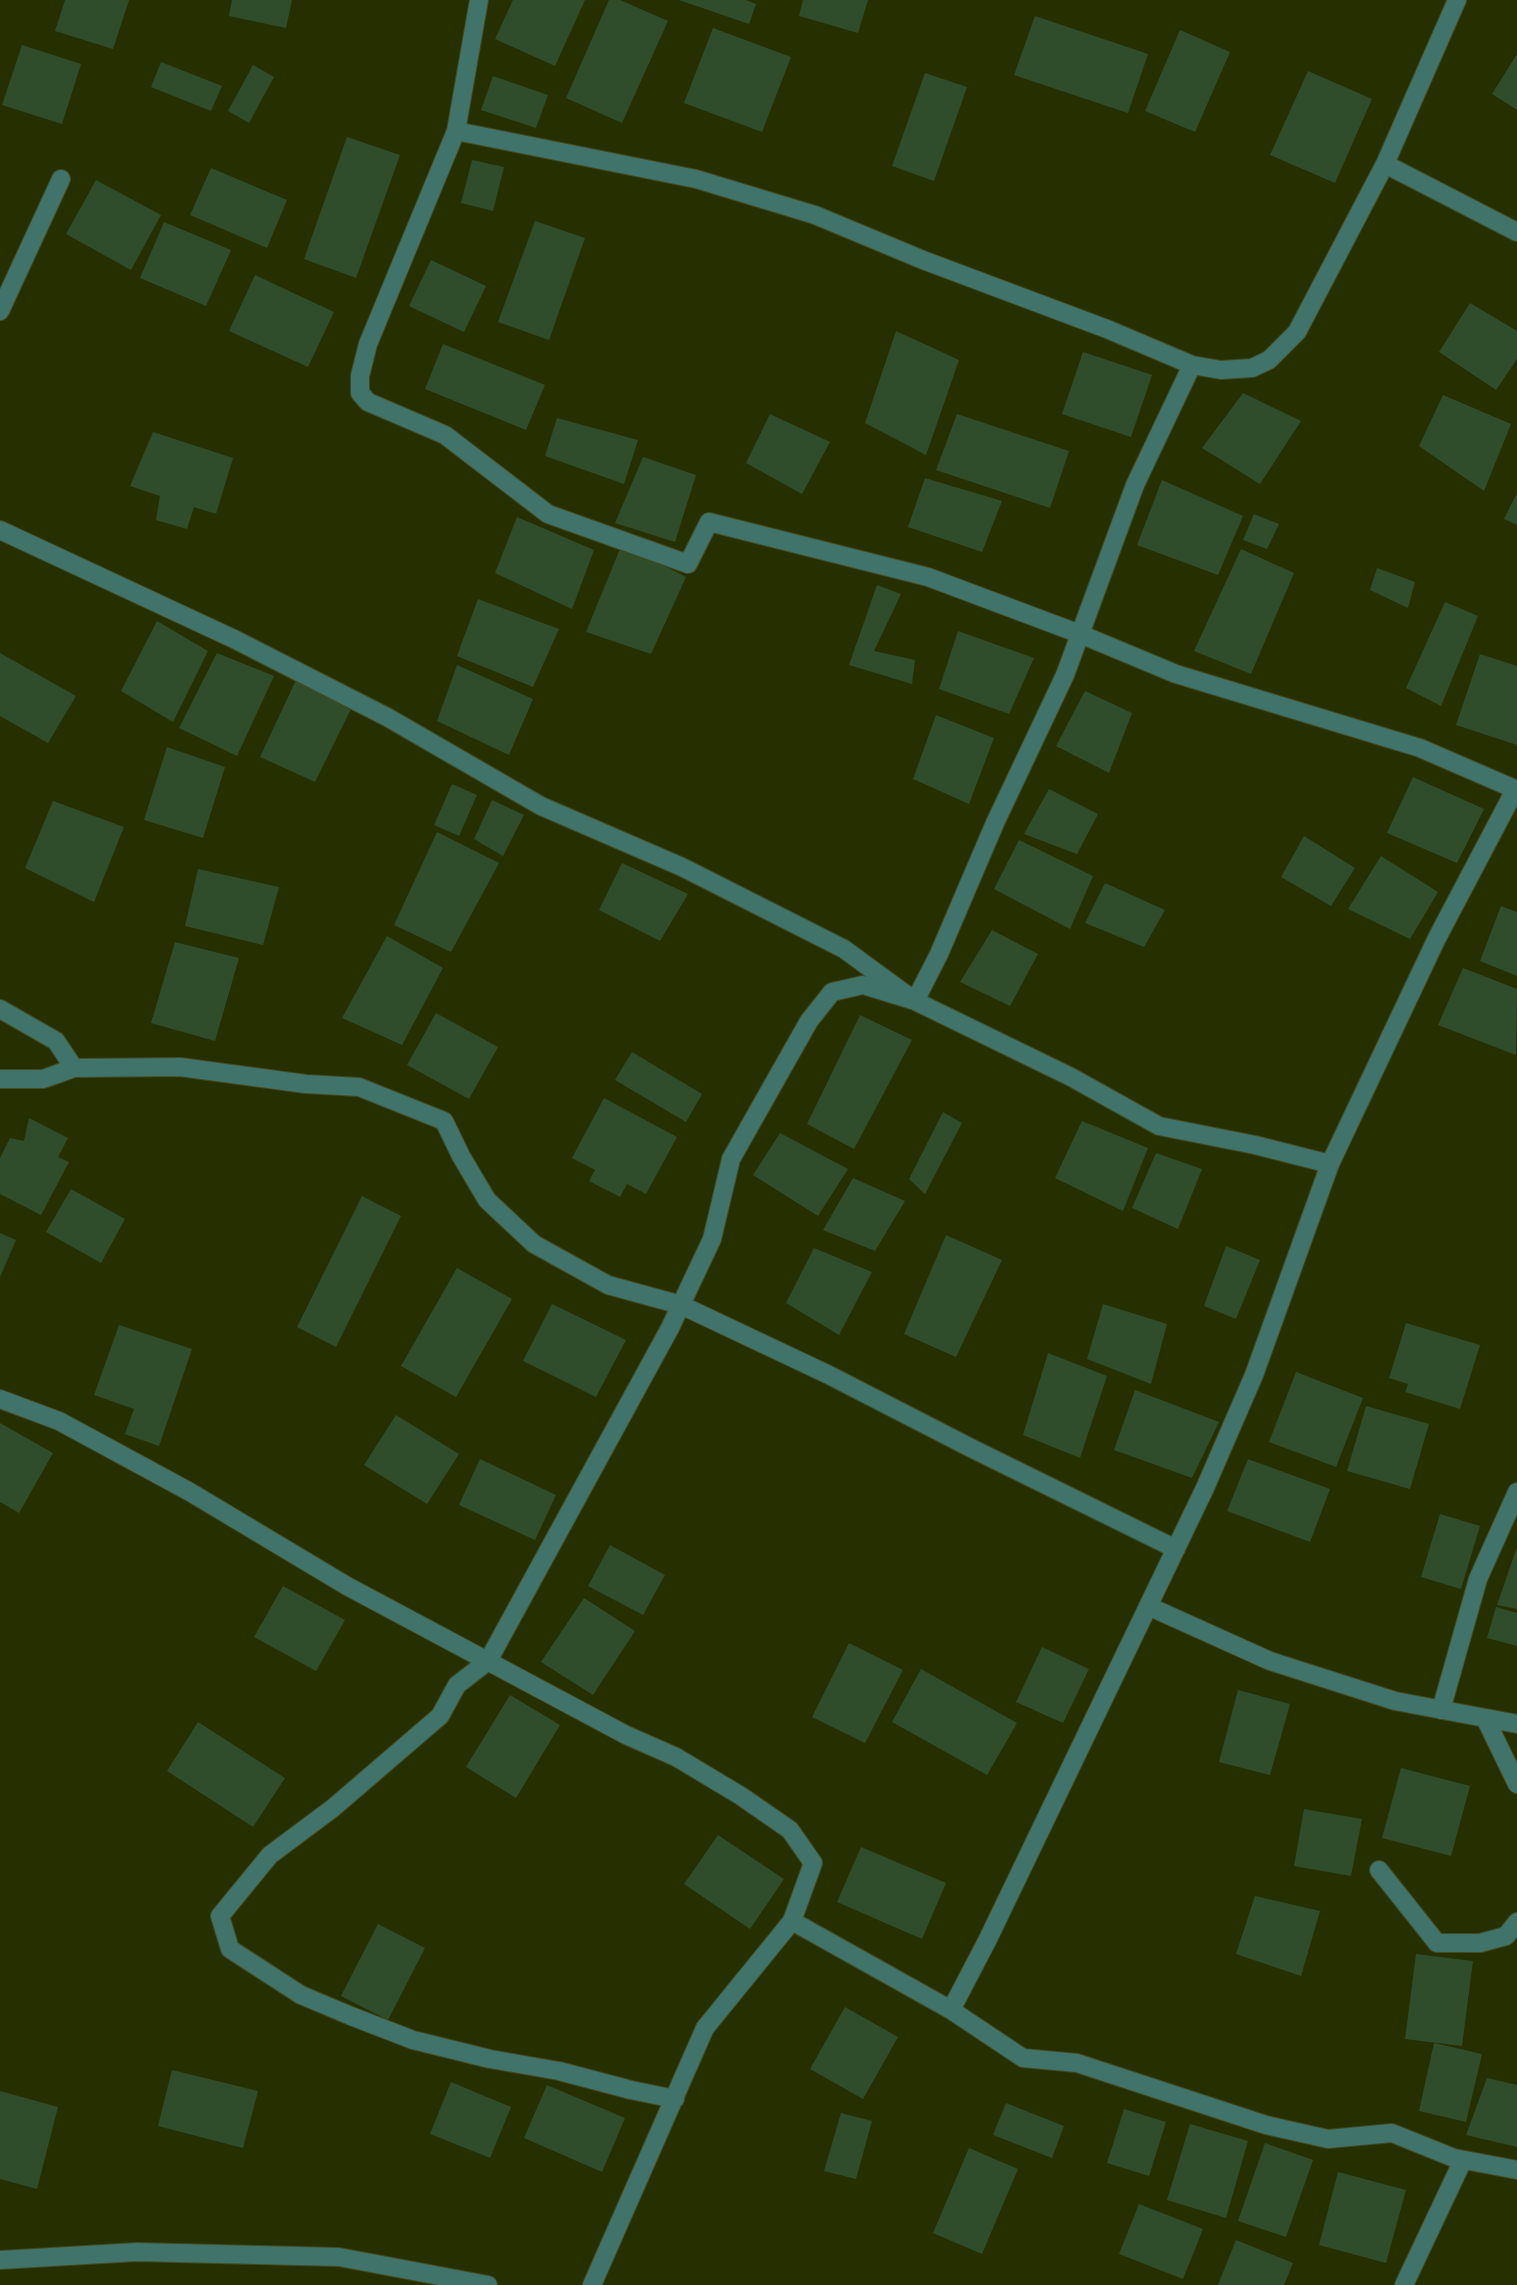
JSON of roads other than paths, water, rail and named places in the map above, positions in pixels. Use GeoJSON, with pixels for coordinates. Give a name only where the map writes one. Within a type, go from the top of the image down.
{"type":"FeatureCollection","features":[{"type":"Feature","properties":{"kind":"street"},"geometry":{"type":"LineString","coordinates":[[479,0],[456,131],[368,344],[360,376],[360,393],[368,402],[445,435],[548,513],[688,564],[709,522],[928,577],[1080,634],[1176,674],[1420,748],[1516,790],[1437,938],[1330,1164],[1254,1375],[1205,1488],[989,1939],[951,2010]]}},
{"type":"Feature","properties":{"kind":"street"},"geometry":{"type":"LineString","coordinates":[[456,131],[696,179],[815,215],[1192,365],[1221,370],[1252,368],[1269,360],[1297,332],[1385,164],[1457,0]]}},
{"type":"Feature","properties":{"kind":"street"},"geometry":{"type":"LineString","coordinates":[[1385,164],[1517,232]]}},
{"type":"Feature","properties":{"kind":"street"},"geometry":{"type":"LineString","coordinates":[[0,311],[61,179]]}},
{"type":"Feature","properties":{"kind":"street"},"geometry":{"type":"LineString","coordinates":[[915,1001],[939,954],[995,823],[1065,675],[1135,485],[1192,365]]}},
{"type":"Feature","properties":{"kind":"street"},"geometry":{"type":"LineString","coordinates":[[0,530],[234,639],[387,717],[541,806],[682,867],[844,948],[915,1001]]}},
{"type":"Feature","properties":{"kind":"street"},"geometry":{"type":"LineString","coordinates":[[675,2099],[412,2040],[301,1995],[230,1949],[220,1916],[270,1856],[333,1808],[440,1716],[457,1685],[488,1661],[681,1306],[712,1240],[730,1159],[809,1021],[832,992],[863,985],[915,1001],[1071,1077],[1159,1126],[1255,1145],[1330,1164]]}},
{"type":"Feature","properties":{"kind":"street"},"geometry":{"type":"LineString","coordinates":[[0,1009],[56,1041],[74,1068]]}},
{"type":"Feature","properties":{"kind":"street"},"geometry":{"type":"LineString","coordinates":[[0,1079],[43,1079],[74,1068],[180,1067],[306,1084],[359,1087],[444,1121],[487,1200],[534,1244],[608,1285],[681,1306],[829,1375],[1176,1549]]}},
{"type":"Feature","properties":{"kind":"street"},"geometry":{"type":"LineString","coordinates":[[0,1399],[59,1421],[190,1492],[347,1586],[626,1735],[676,1757],[741,1796],[790,1830],[813,1863],[792,1921],[705,2028],[592,2285]]}},
{"type":"Feature","properties":{"kind":"street"},"geometry":{"type":"LineString","coordinates":[[1441,1710],[1478,1579],[1517,1492]]}},
{"type":"Feature","properties":{"kind":"street"},"geometry":{"type":"LineString","coordinates":[[1148,1606],[1270,1661],[1395,1701],[1517,1724]]}},
{"type":"Feature","properties":{"kind":"street"},"geometry":{"type":"LineString","coordinates":[[1485,1718],[1517,1784]]}},
{"type":"Feature","properties":{"kind":"street"},"geometry":{"type":"LineString","coordinates":[[1379,1870],[1437,1942],[1480,1942],[1506,1936],[1517,1922]]}},
{"type":"Feature","properties":{"kind":"street"},"geometry":{"type":"LineString","coordinates":[[792,1921],[951,2010],[1023,2058],[1077,2063],[1266,2125],[1328,2139],[1392,2133],[1463,2160],[1517,2170]]}},
{"type":"Feature","properties":{"kind":"street"},"geometry":{"type":"LineString","coordinates":[[1404,2285],[1463,2160]]}},
{"type":"Feature","properties":{"kind":"street"},"geometry":{"type":"LineString","coordinates":[[0,2260],[137,2252],[339,2257],[488,2285]]}}]}
